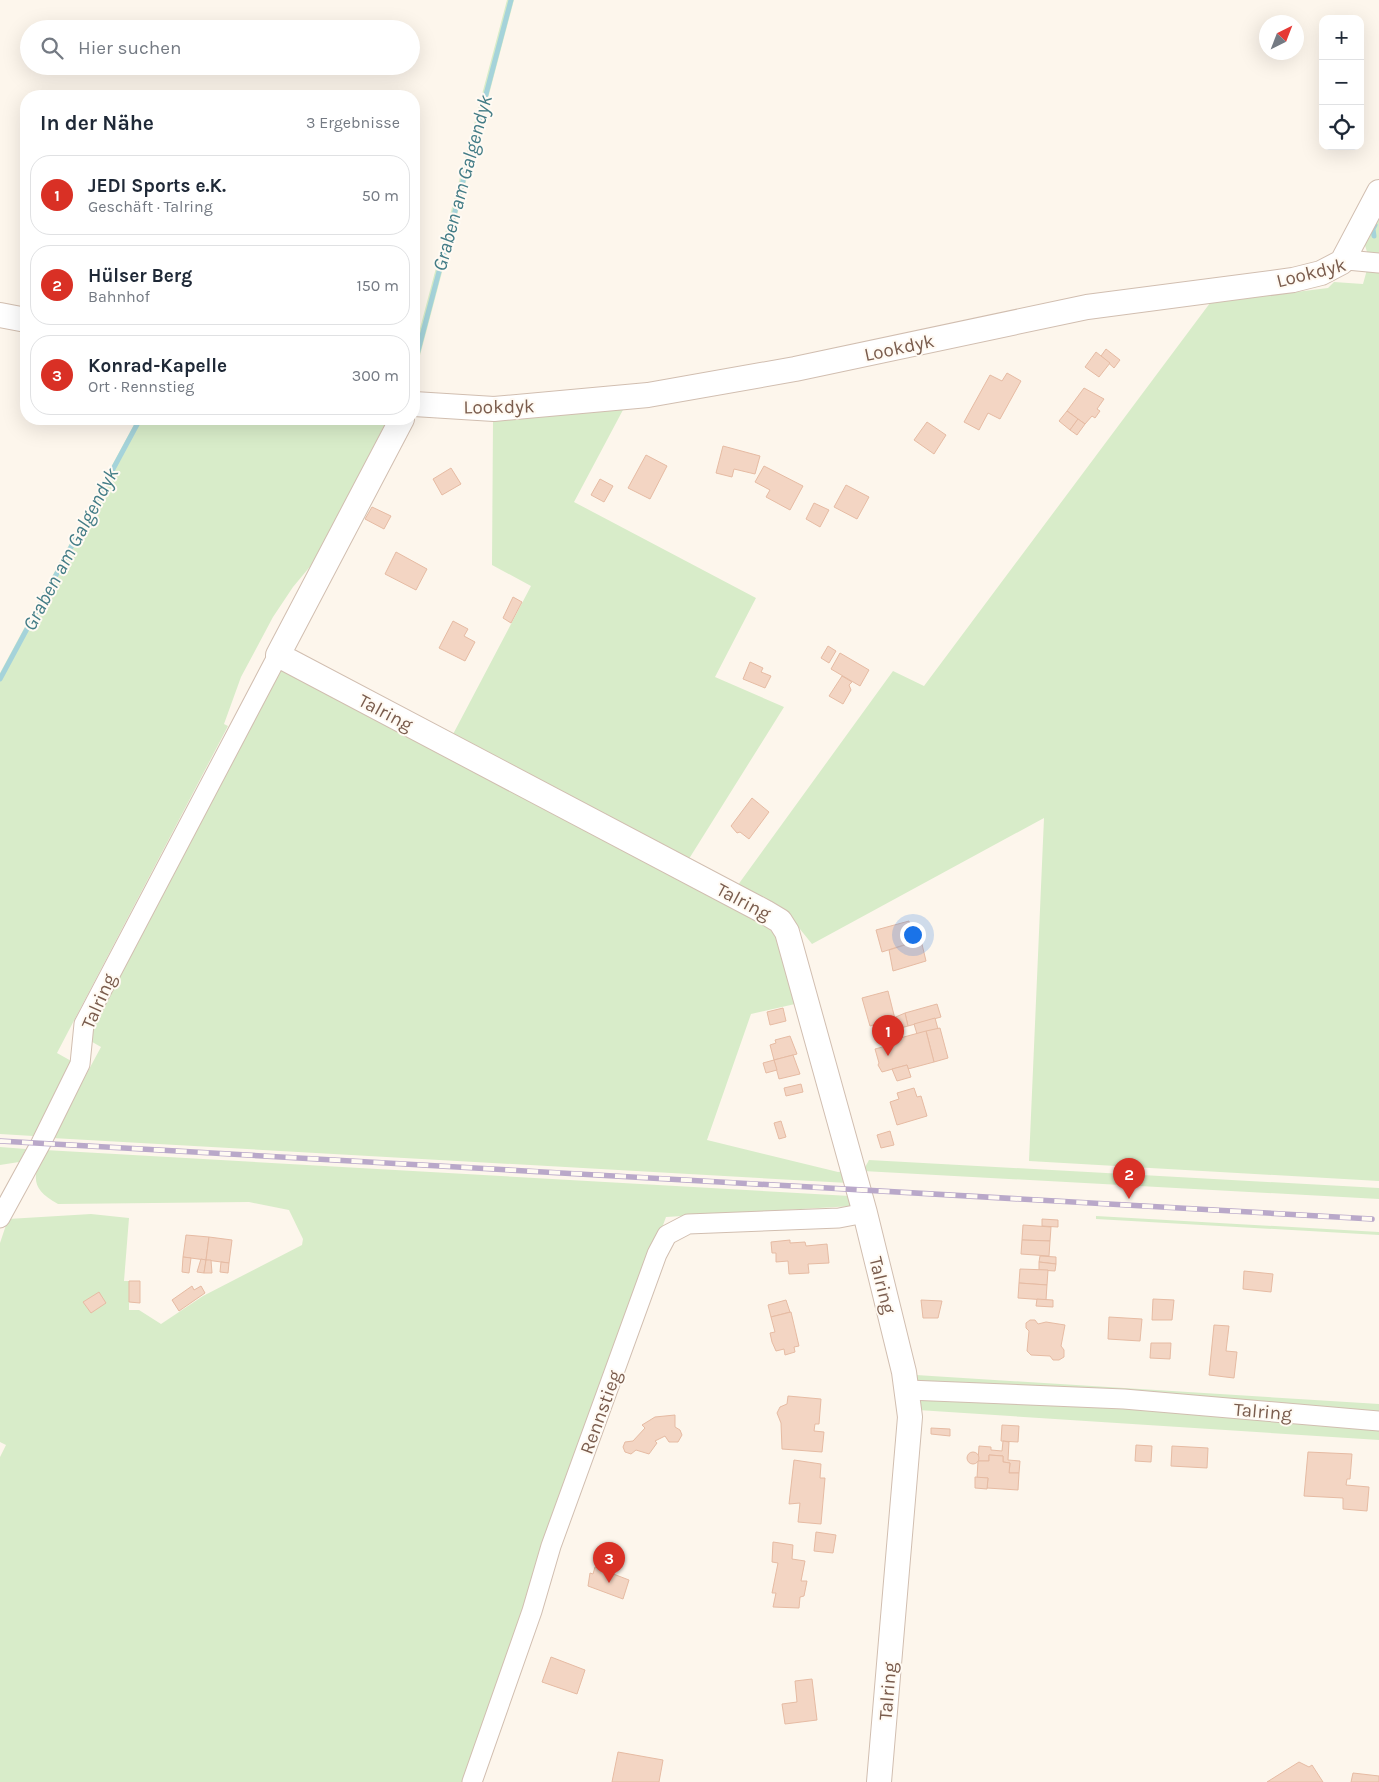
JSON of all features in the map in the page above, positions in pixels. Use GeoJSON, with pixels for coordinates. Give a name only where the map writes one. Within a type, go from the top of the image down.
{"type":"FeatureCollection","features":[{"type":"Feature","properties":{"kind":"street"},"geometry":{"type":"LineString","coordinates":[[1342,262],[1379,192]]}},
{"type":"Feature","properties":{"kind":"street","name":"Lookdyk"},"geometry":{"type":"LineString","coordinates":[[420,404],[494,409],[648,396],[795,369],[1087,307],[1293,280],[1321,273],[1346,260],[1379,263]]}},
{"type":"Feature","properties":{"kind":"street"},"geometry":{"type":"LineString","coordinates":[[0,315],[20,319]]}},
{"type":"Feature","properties":{"kind":"street","name":"Talring"},"geometry":{"type":"LineString","coordinates":[[0,1218],[41,1143],[80,1064],[84,1024],[399,425]]}},
{"type":"Feature","properties":{"kind":"street","name":"Talring"},"geometry":{"type":"LineString","coordinates":[[278,655],[780,921],[787,932],[796,957],[865,1213],[908,1390],[910,1416],[879,1782]]}},
{"type":"Feature","properties":{"kind":"street","name":"Rennstieg"},"geometry":{"type":"LineString","coordinates":[[472,1782],[532,1611],[551,1546],[657,1254],[668,1235],[688,1224],[839,1218],[865,1213]]}},
{"type":"Feature","properties":{"kind":"street","name":"Talring"},"geometry":{"type":"LineString","coordinates":[[908,1390],[1124,1399],[1379,1421]]}},
{"type":"Feature","properties":{"kind":"green space"},"geometry":{"type":"Polygon","coordinates":[[[507,0],[514,0],[420,355],[420,328],[507,0]]]}},
{"type":"Feature","properties":{"kind":"green space"},"geometry":{"type":"Polygon","coordinates":[[[1379,202],[1379,258],[1367,252],[1364,242],[1379,202]]]}},
{"type":"Feature","properties":{"kind":"green space"},"geometry":{"type":"Polygon","coordinates":[[[1368,266],[1379,266],[1379,1181],[1029,1161],[1044,818],[812,944],[791,918],[735,889],[893,671],[924,686],[1210,303],[1328,288],[1334,282],[1363,284],[1368,266]]]}},
{"type":"Feature","properties":{"kind":"green space"},"geometry":{"type":"Polygon","coordinates":[[[624,408],[574,502],[756,598],[715,677],[784,707],[687,862],[451,738],[531,586],[492,565],[493,421],[624,408]]]}},
{"type":"Feature","properties":{"kind":"green space"},"geometry":{"type":"Polygon","coordinates":[[[134,425],[385,425],[313,563],[293,587],[273,617],[241,677],[224,724],[228,726],[57,1053],[73,1062],[33,1136],[0,1134],[0,673],[134,425]]]}},
{"type":"Feature","properties":{"kind":"green space"},"geometry":{"type":"Polygon","coordinates":[[[282,668],[765,924],[778,939],[795,1004],[751,1014],[707,1140],[838,1172],[845,1171],[848,1183],[52,1138],[101,1047],[87,1039],[282,668]]]}},
{"type":"Feature","properties":{"kind":"green space"},"geometry":{"type":"Polygon","coordinates":[[[0,1147],[26,1149],[19,1162],[0,1165],[0,1147]]]}},
{"type":"Feature","properties":{"kind":"green space"},"geometry":{"type":"Polygon","coordinates":[[[45,1150],[850,1196],[853,1206],[666,1217],[547,1542],[466,1782],[0,1782],[0,1457],[6,1445],[0,1442],[0,1243],[8,1219],[91,1214],[129,1218],[124,1281],[129,1281],[129,1310],[139,1310],[161,1324],[203,1296],[302,1245],[303,1239],[289,1210],[249,1202],[58,1204],[42,1193],[36,1181],[38,1167],[45,1150]]]}},
{"type":"Feature","properties":{"kind":"green space"},"geometry":{"type":"Polygon","coordinates":[[[869,1160],[1379,1188],[1379,1199],[863,1171],[869,1160]]]}},
{"type":"Feature","properties":{"kind":"green space"},"geometry":{"type":"Polygon","coordinates":[[[1096,1216],[1379,1232],[1379,1235],[1096,1219],[1096,1216]]]}},
{"type":"Feature","properties":{"kind":"green space"},"geometry":{"type":"Polygon","coordinates":[[[916,1375],[1379,1404],[1379,1440],[918,1410],[916,1375]]]}},
{"type":"Feature","properties":{"kind":"building"},"geometry":{"type":"Polygon","coordinates":[[[1106,349],[1120,360],[1114,368],[1101,356],[1106,349]]]}},
{"type":"Feature","properties":{"kind":"building"},"geometry":{"type":"Polygon","coordinates":[[[1096,352],[1110,363],[1099,377],[1085,367],[1096,352]]]}},
{"type":"Feature","properties":{"kind":"building"},"geometry":{"type":"Polygon","coordinates":[[[1007,373],[1021,381],[1000,419],[988,413],[979,430],[964,422],[990,375],[1002,381],[1007,373]]]}},
{"type":"Feature","properties":{"kind":"building"},"geometry":{"type":"Polygon","coordinates":[[[1084,388],[1104,399],[1097,409],[1100,411],[1095,418],[1092,416],[1085,424],[1067,411],[1084,388]]]}},
{"type":"Feature","properties":{"kind":"building"},"geometry":{"type":"Polygon","coordinates":[[[1067,411],[1078,419],[1070,430],[1059,421],[1067,411]]]}},
{"type":"Feature","properties":{"kind":"building"},"geometry":{"type":"Polygon","coordinates":[[[1078,419],[1085,424],[1077,435],[1070,430],[1078,419]]]}},
{"type":"Feature","properties":{"kind":"building"},"geometry":{"type":"Polygon","coordinates":[[[927,422],[946,435],[934,454],[914,440],[927,422]]]}},
{"type":"Feature","properties":{"kind":"building"},"geometry":{"type":"Polygon","coordinates":[[[723,446],[760,456],[755,474],[734,469],[732,477],[716,473],[723,446]]]}},
{"type":"Feature","properties":{"kind":"building"},"geometry":{"type":"Polygon","coordinates":[[[646,455],[667,466],[650,499],[628,488],[646,455]]]}},
{"type":"Feature","properties":{"kind":"building"},"geometry":{"type":"Polygon","coordinates":[[[764,466],[803,486],[790,510],[766,497],[770,490],[755,482],[764,466]]]}},
{"type":"Feature","properties":{"kind":"building"},"geometry":{"type":"Polygon","coordinates":[[[451,468],[461,484],[442,495],[433,479],[451,468]]]}},
{"type":"Feature","properties":{"kind":"building"},"geometry":{"type":"Polygon","coordinates":[[[600,479],[613,486],[604,502],[591,495],[600,479]]]}},
{"type":"Feature","properties":{"kind":"building"},"geometry":{"type":"Polygon","coordinates":[[[846,485],[869,497],[857,519],[834,507],[846,485]]]}},
{"type":"Feature","properties":{"kind":"building"},"geometry":{"type":"Polygon","coordinates":[[[814,503],[829,510],[820,527],[806,519],[814,503]]]}},
{"type":"Feature","properties":{"kind":"building"},"geometry":{"type":"Polygon","coordinates":[[[372,507],[391,516],[384,529],[365,519],[372,507]]]}},
{"type":"Feature","properties":{"kind":"building"},"geometry":{"type":"Polygon","coordinates":[[[396,552],[427,569],[416,590],[385,574],[396,552]]]}},
{"type":"Feature","properties":{"kind":"building"},"geometry":{"type":"Polygon","coordinates":[[[513,597],[522,602],[511,623],[503,618],[513,597]]]}},
{"type":"Feature","properties":{"kind":"building"},"geometry":{"type":"Polygon","coordinates":[[[453,621],[468,629],[464,636],[475,642],[465,661],[439,648],[453,621]]]}},
{"type":"Feature","properties":{"kind":"building"},"geometry":{"type":"Polygon","coordinates":[[[828,646],[836,651],[829,663],[821,658],[828,646]]]}},
{"type":"Feature","properties":{"kind":"building"},"geometry":{"type":"Polygon","coordinates":[[[840,653],[869,670],[860,686],[831,669],[840,653]]]}},
{"type":"Feature","properties":{"kind":"building"},"geometry":{"type":"Polygon","coordinates":[[[750,662],[763,668],[761,672],[771,676],[765,688],[743,679],[750,662]]]}},
{"type":"Feature","properties":{"kind":"building"},"geometry":{"type":"Polygon","coordinates":[[[842,676],[852,682],[849,685],[851,690],[843,704],[829,696],[842,676]]]}},
{"type":"Feature","properties":{"kind":"building"},"geometry":{"type":"Polygon","coordinates":[[[752,798],[769,812],[749,839],[740,832],[737,833],[731,826],[752,798]]]}},
{"type":"Feature","properties":{"kind":"building"},"geometry":{"type":"Polygon","coordinates":[[[909,921],[913,942],[882,952],[876,930],[909,921]]]}},
{"type":"Feature","properties":{"kind":"building"},"geometry":{"type":"Polygon","coordinates":[[[921,940],[926,961],[893,971],[889,950],[921,940]]]}},
{"type":"Feature","properties":{"kind":"building"},"geometry":{"type":"Polygon","coordinates":[[[888,991],[895,1019],[870,1026],[862,998],[888,991]]]}},
{"type":"Feature","properties":{"kind":"building"},"geometry":{"type":"Polygon","coordinates":[[[937,1004],[941,1017],[908,1026],[905,1013],[937,1004]]]}},
{"type":"Feature","properties":{"kind":"building"},"geometry":{"type":"Polygon","coordinates":[[[783,1008],[786,1021],[770,1025],[767,1012],[783,1008]]]}},
{"type":"Feature","properties":{"kind":"building"},"geometry":{"type":"Polygon","coordinates":[[[905,1013],[908,1026],[886,1032],[884,1022],[905,1013]]]}},
{"type":"Feature","properties":{"kind":"building"},"geometry":{"type":"Polygon","coordinates":[[[935,1018],[938,1029],[917,1034],[914,1024],[935,1018]]]}},
{"type":"Feature","properties":{"kind":"building"},"geometry":{"type":"Polygon","coordinates":[[[940,1028],[948,1058],[934,1062],[926,1031],[940,1028]]]}},
{"type":"Feature","properties":{"kind":"building"},"geometry":{"type":"Polygon","coordinates":[[[926,1031],[934,1062],[908,1069],[907,1065],[882,1072],[878,1065],[875,1049],[886,1046],[889,1041],[926,1031]]]}},
{"type":"Feature","properties":{"kind":"building"},"geometry":{"type":"Polygon","coordinates":[[[790,1036],[797,1054],[774,1060],[770,1045],[776,1043],[775,1040],[790,1036]]]}},
{"type":"Feature","properties":{"kind":"building"},"geometry":{"type":"Polygon","coordinates":[[[793,1055],[800,1074],[779,1079],[774,1060],[793,1055]]]}},
{"type":"Feature","properties":{"kind":"building"},"geometry":{"type":"Polygon","coordinates":[[[774,1060],[777,1070],[766,1073],[763,1063],[774,1060]]]}},
{"type":"Feature","properties":{"kind":"building"},"geometry":{"type":"Polygon","coordinates":[[[907,1065],[911,1077],[897,1081],[892,1069],[907,1065]]]}},
{"type":"Feature","properties":{"kind":"building"},"geometry":{"type":"Polygon","coordinates":[[[801,1084],[803,1092],[786,1096],[784,1088],[801,1084]]]}},
{"type":"Feature","properties":{"kind":"building"},"geometry":{"type":"Polygon","coordinates":[[[914,1088],[917,1097],[921,1096],[927,1116],[897,1125],[890,1102],[899,1099],[897,1093],[914,1088]]]}},
{"type":"Feature","properties":{"kind":"building"},"geometry":{"type":"Polygon","coordinates":[[[781,1121],[786,1137],[779,1139],[774,1123],[781,1121]]]}},
{"type":"Feature","properties":{"kind":"building"},"geometry":{"type":"Polygon","coordinates":[[[890,1131],[894,1145],[881,1148],[877,1135],[890,1131]]]}},
{"type":"Feature","properties":{"kind":"building"},"geometry":{"type":"Polygon","coordinates":[[[1042,1219],[1058,1220],[1058,1227],[1042,1226],[1042,1219]]]}},
{"type":"Feature","properties":{"kind":"building"},"geometry":{"type":"Polygon","coordinates":[[[1023,1225],[1051,1227],[1050,1241],[1022,1240],[1023,1225]]]}},
{"type":"Feature","properties":{"kind":"building"},"geometry":{"type":"Polygon","coordinates":[[[186,1235],[209,1237],[206,1260],[183,1257],[186,1235]]]}},
{"type":"Feature","properties":{"kind":"building"},"geometry":{"type":"Polygon","coordinates":[[[209,1237],[232,1240],[229,1263],[206,1260],[209,1237]]]}},
{"type":"Feature","properties":{"kind":"building"},"geometry":{"type":"Polygon","coordinates":[[[790,1240],[790,1243],[805,1242],[806,1246],[827,1244],[829,1263],[808,1264],[809,1273],[789,1274],[788,1261],[776,1262],[776,1253],[772,1253],[771,1242],[790,1240]]]}},
{"type":"Feature","properties":{"kind":"building"},"geometry":{"type":"Polygon","coordinates":[[[1022,1240],[1050,1241],[1049,1256],[1021,1254],[1022,1240]]]}},
{"type":"Feature","properties":{"kind":"building"},"geometry":{"type":"Polygon","coordinates":[[[1040,1256],[1056,1257],[1056,1264],[1039,1262],[1040,1256]]]}},
{"type":"Feature","properties":{"kind":"building"},"geometry":{"type":"Polygon","coordinates":[[[183,1257],[191,1258],[189,1273],[182,1272],[183,1257]]]}},
{"type":"Feature","properties":{"kind":"building"},"geometry":{"type":"Polygon","coordinates":[[[201,1259],[206,1260],[204,1273],[197,1272],[201,1259]]]}},
{"type":"Feature","properties":{"kind":"building"},"geometry":{"type":"Polygon","coordinates":[[[206,1260],[211,1260],[212,1273],[204,1273],[206,1260]]]}},
{"type":"Feature","properties":{"kind":"building"},"geometry":{"type":"Polygon","coordinates":[[[221,1262],[229,1263],[228,1273],[220,1272],[221,1262]]]}},
{"type":"Feature","properties":{"kind":"building"},"geometry":{"type":"Polygon","coordinates":[[[1039,1262],[1056,1264],[1055,1271],[1039,1270],[1039,1262]]]}},
{"type":"Feature","properties":{"kind":"building"},"geometry":{"type":"Polygon","coordinates":[[[1020,1269],[1048,1270],[1047,1285],[1019,1283],[1020,1269]]]}},
{"type":"Feature","properties":{"kind":"building"},"geometry":{"type":"Polygon","coordinates":[[[1244,1271],[1273,1274],[1271,1292],[1243,1289],[1244,1271]]]}},
{"type":"Feature","properties":{"kind":"building"},"geometry":{"type":"Polygon","coordinates":[[[129,1281],[140,1281],[140,1303],[129,1302],[129,1281]]]}},
{"type":"Feature","properties":{"kind":"building"},"geometry":{"type":"Polygon","coordinates":[[[1019,1283],[1047,1285],[1046,1300],[1018,1298],[1019,1283]]]}},
{"type":"Feature","properties":{"kind":"building"},"geometry":{"type":"Polygon","coordinates":[[[192,1286],[194,1290],[201,1286],[205,1293],[179,1311],[172,1300],[192,1286]]]}},
{"type":"Feature","properties":{"kind":"building"},"geometry":{"type":"Polygon","coordinates":[[[99,1292],[106,1303],[91,1313],[83,1302],[99,1292]]]}},
{"type":"Feature","properties":{"kind":"building"},"geometry":{"type":"Polygon","coordinates":[[[1037,1299],[1053,1300],[1053,1307],[1036,1306],[1037,1299]]]}},
{"type":"Feature","properties":{"kind":"building"},"geometry":{"type":"Polygon","coordinates":[[[1153,1299],[1174,1300],[1172,1320],[1152,1320],[1153,1299]]]}},
{"type":"Feature","properties":{"kind":"building"},"geometry":{"type":"Polygon","coordinates":[[[786,1300],[790,1312],[771,1317],[768,1305],[786,1300]]]}},
{"type":"Feature","properties":{"kind":"building"},"geometry":{"type":"Polygon","coordinates":[[[921,1300],[942,1301],[938,1318],[923,1318],[921,1300]]]}},
{"type":"Feature","properties":{"kind":"building"},"geometry":{"type":"Polygon","coordinates":[[[791,1312],[799,1346],[794,1347],[795,1352],[785,1355],[784,1349],[776,1351],[772,1342],[770,1333],[775,1332],[771,1317],[791,1312]]]}},
{"type":"Feature","properties":{"kind":"building"},"geometry":{"type":"Polygon","coordinates":[[[1109,1317],[1142,1319],[1140,1341],[1108,1339],[1109,1317]]]}},
{"type":"Feature","properties":{"kind":"building"},"geometry":{"type":"Polygon","coordinates":[[[1030,1320],[1035,1320],[1038,1324],[1046,1322],[1065,1325],[1061,1346],[1064,1350],[1064,1357],[1059,1360],[1053,1360],[1050,1356],[1031,1355],[1027,1351],[1029,1331],[1026,1328],[1026,1323],[1030,1320]]]}},
{"type":"Feature","properties":{"kind":"building"},"geometry":{"type":"Polygon","coordinates":[[[1214,1325],[1229,1326],[1226,1351],[1237,1352],[1234,1378],[1209,1375],[1214,1325]]]}},
{"type":"Feature","properties":{"kind":"building"},"geometry":{"type":"Polygon","coordinates":[[[1151,1343],[1171,1343],[1170,1359],[1150,1358],[1151,1343]]]}},
{"type":"Feature","properties":{"kind":"building"},"geometry":{"type":"Polygon","coordinates":[[[788,1396],[821,1399],[819,1424],[815,1424],[814,1431],[824,1432],[822,1452],[782,1449],[781,1423],[777,1413],[780,1407],[787,1404],[788,1396]]]}},
{"type":"Feature","properties":{"kind":"building"},"geometry":{"type":"Polygon","coordinates":[[[675,1415],[675,1427],[680,1430],[682,1435],[678,1442],[669,1442],[665,1436],[655,1441],[657,1443],[649,1454],[636,1450],[631,1454],[625,1452],[623,1447],[625,1442],[633,1441],[645,1428],[642,1425],[655,1417],[675,1415]]]}},
{"type":"Feature","properties":{"kind":"building"},"geometry":{"type":"Polygon","coordinates":[[[1002,1425],[1019,1426],[1018,1442],[1001,1441],[1002,1425]]]}},
{"type":"Feature","properties":{"kind":"building"},"geometry":{"type":"Polygon","coordinates":[[[931,1428],[950,1429],[950,1436],[931,1434],[931,1428]]]}},
{"type":"Feature","properties":{"kind":"building"},"geometry":{"type":"Polygon","coordinates":[[[1003,1441],[1009,1442],[1008,1460],[1020,1461],[1019,1473],[1009,1473],[1010,1463],[1003,1462],[1003,1456],[989,1455],[989,1461],[978,1461],[979,1446],[991,1447],[991,1450],[1002,1451],[1003,1441]]]}},
{"type":"Feature","properties":{"kind":"building"},"geometry":{"type":"Polygon","coordinates":[[[1136,1445],[1152,1446],[1151,1462],[1135,1461],[1136,1445]]]}},
{"type":"Feature","properties":{"kind":"building"},"geometry":{"type":"Polygon","coordinates":[[[1172,1446],[1208,1448],[1207,1468],[1171,1466],[1172,1446]]]}},
{"type":"Feature","properties":{"kind":"building"},"geometry":{"type":"Polygon","coordinates":[[[973,1452],[979,1458],[973,1464],[967,1458],[973,1452]]]}},
{"type":"Feature","properties":{"kind":"building"},"geometry":{"type":"Polygon","coordinates":[[[1308,1452],[1352,1454],[1350,1479],[1347,1479],[1346,1485],[1369,1487],[1367,1511],[1343,1509],[1343,1498],[1304,1496],[1308,1452]]]}},
{"type":"Feature","properties":{"kind":"building"},"geometry":{"type":"Polygon","coordinates":[[[989,1455],[1003,1456],[1003,1462],[1010,1463],[1009,1473],[1019,1473],[1018,1490],[987,1488],[988,1478],[977,1478],[978,1461],[989,1461],[989,1455]]]}},
{"type":"Feature","properties":{"kind":"building"},"geometry":{"type":"Polygon","coordinates":[[[794,1460],[821,1464],[820,1478],[825,1478],[821,1524],[798,1522],[800,1503],[789,1504],[794,1460]]]}},
{"type":"Feature","properties":{"kind":"building"},"geometry":{"type":"Polygon","coordinates":[[[975,1477],[988,1478],[987,1489],[975,1488],[975,1477]]]}},
{"type":"Feature","properties":{"kind":"building"},"geometry":{"type":"Polygon","coordinates":[[[816,1532],[836,1535],[833,1553],[814,1551],[816,1532]]]}},
{"type":"Feature","properties":{"kind":"building"},"geometry":{"type":"Polygon","coordinates":[[[773,1542],[793,1545],[792,1559],[805,1561],[801,1581],[807,1581],[804,1596],[800,1597],[799,1608],[773,1607],[776,1593],[772,1593],[778,1563],[772,1562],[773,1542]]]}},
{"type":"Feature","properties":{"kind":"building"},"geometry":{"type":"Polygon","coordinates":[[[595,1567],[629,1580],[623,1599],[588,1586],[590,1573],[593,1574],[595,1567]]]}},
{"type":"Feature","properties":{"kind":"building"},"geometry":{"type":"Polygon","coordinates":[[[551,1657],[585,1670],[577,1694],[542,1682],[551,1657]]]}},
{"type":"Feature","properties":{"kind":"building"},"geometry":{"type":"Polygon","coordinates":[[[812,1679],[817,1720],[785,1724],[782,1704],[797,1702],[795,1681],[812,1679]]]}},
{"type":"Feature","properties":{"kind":"building"},"geometry":{"type":"Polygon","coordinates":[[[618,1752],[663,1760],[659,1782],[612,1782],[618,1752]]]}},
{"type":"Feature","properties":{"kind":"building"},"geometry":{"type":"Polygon","coordinates":[[[1299,1762],[1309,1767],[1312,1765],[1323,1782],[1267,1782],[1299,1762]]]}},
{"type":"Feature","properties":{"kind":"building"},"geometry":{"type":"Polygon","coordinates":[[[1353,1773],[1379,1776],[1379,1782],[1351,1782],[1353,1773]]]}},
{"type":"Feature","properties":{"kind":"waterway","name":"Graben am Galgendyk"},"geometry":{"type":"LineString","coordinates":[[420,343],[511,0]]}},
{"type":"Feature","properties":{"kind":"waterway"},"geometry":{"type":"LineString","coordinates":[[1374,236],[1373,229],[1375,225]]}},
{"type":"Feature","properties":{"kind":"waterway","name":"Graben am Galgendyk"},"geometry":{"type":"LineString","coordinates":[[0,679],[137,425]]}},
{"type":"Feature","properties":{"kind":"railway"},"geometry":{"type":"LineString","coordinates":[[0,1141],[1372,1219]]}},
{"type":"Feature","properties":{"kind":"place","name":"JEDI Sports e.K."},"geometry":{"type":"Point","coordinates":[888,1056]}},
{"type":"Feature","properties":{"kind":"place","name":"Hülser Berg"},"geometry":{"type":"Point","coordinates":[1129,1199]}},
{"type":"Feature","properties":{"kind":"place","name":"Konrad-Kapelle"},"geometry":{"type":"Point","coordinates":[609,1583]}}]}
